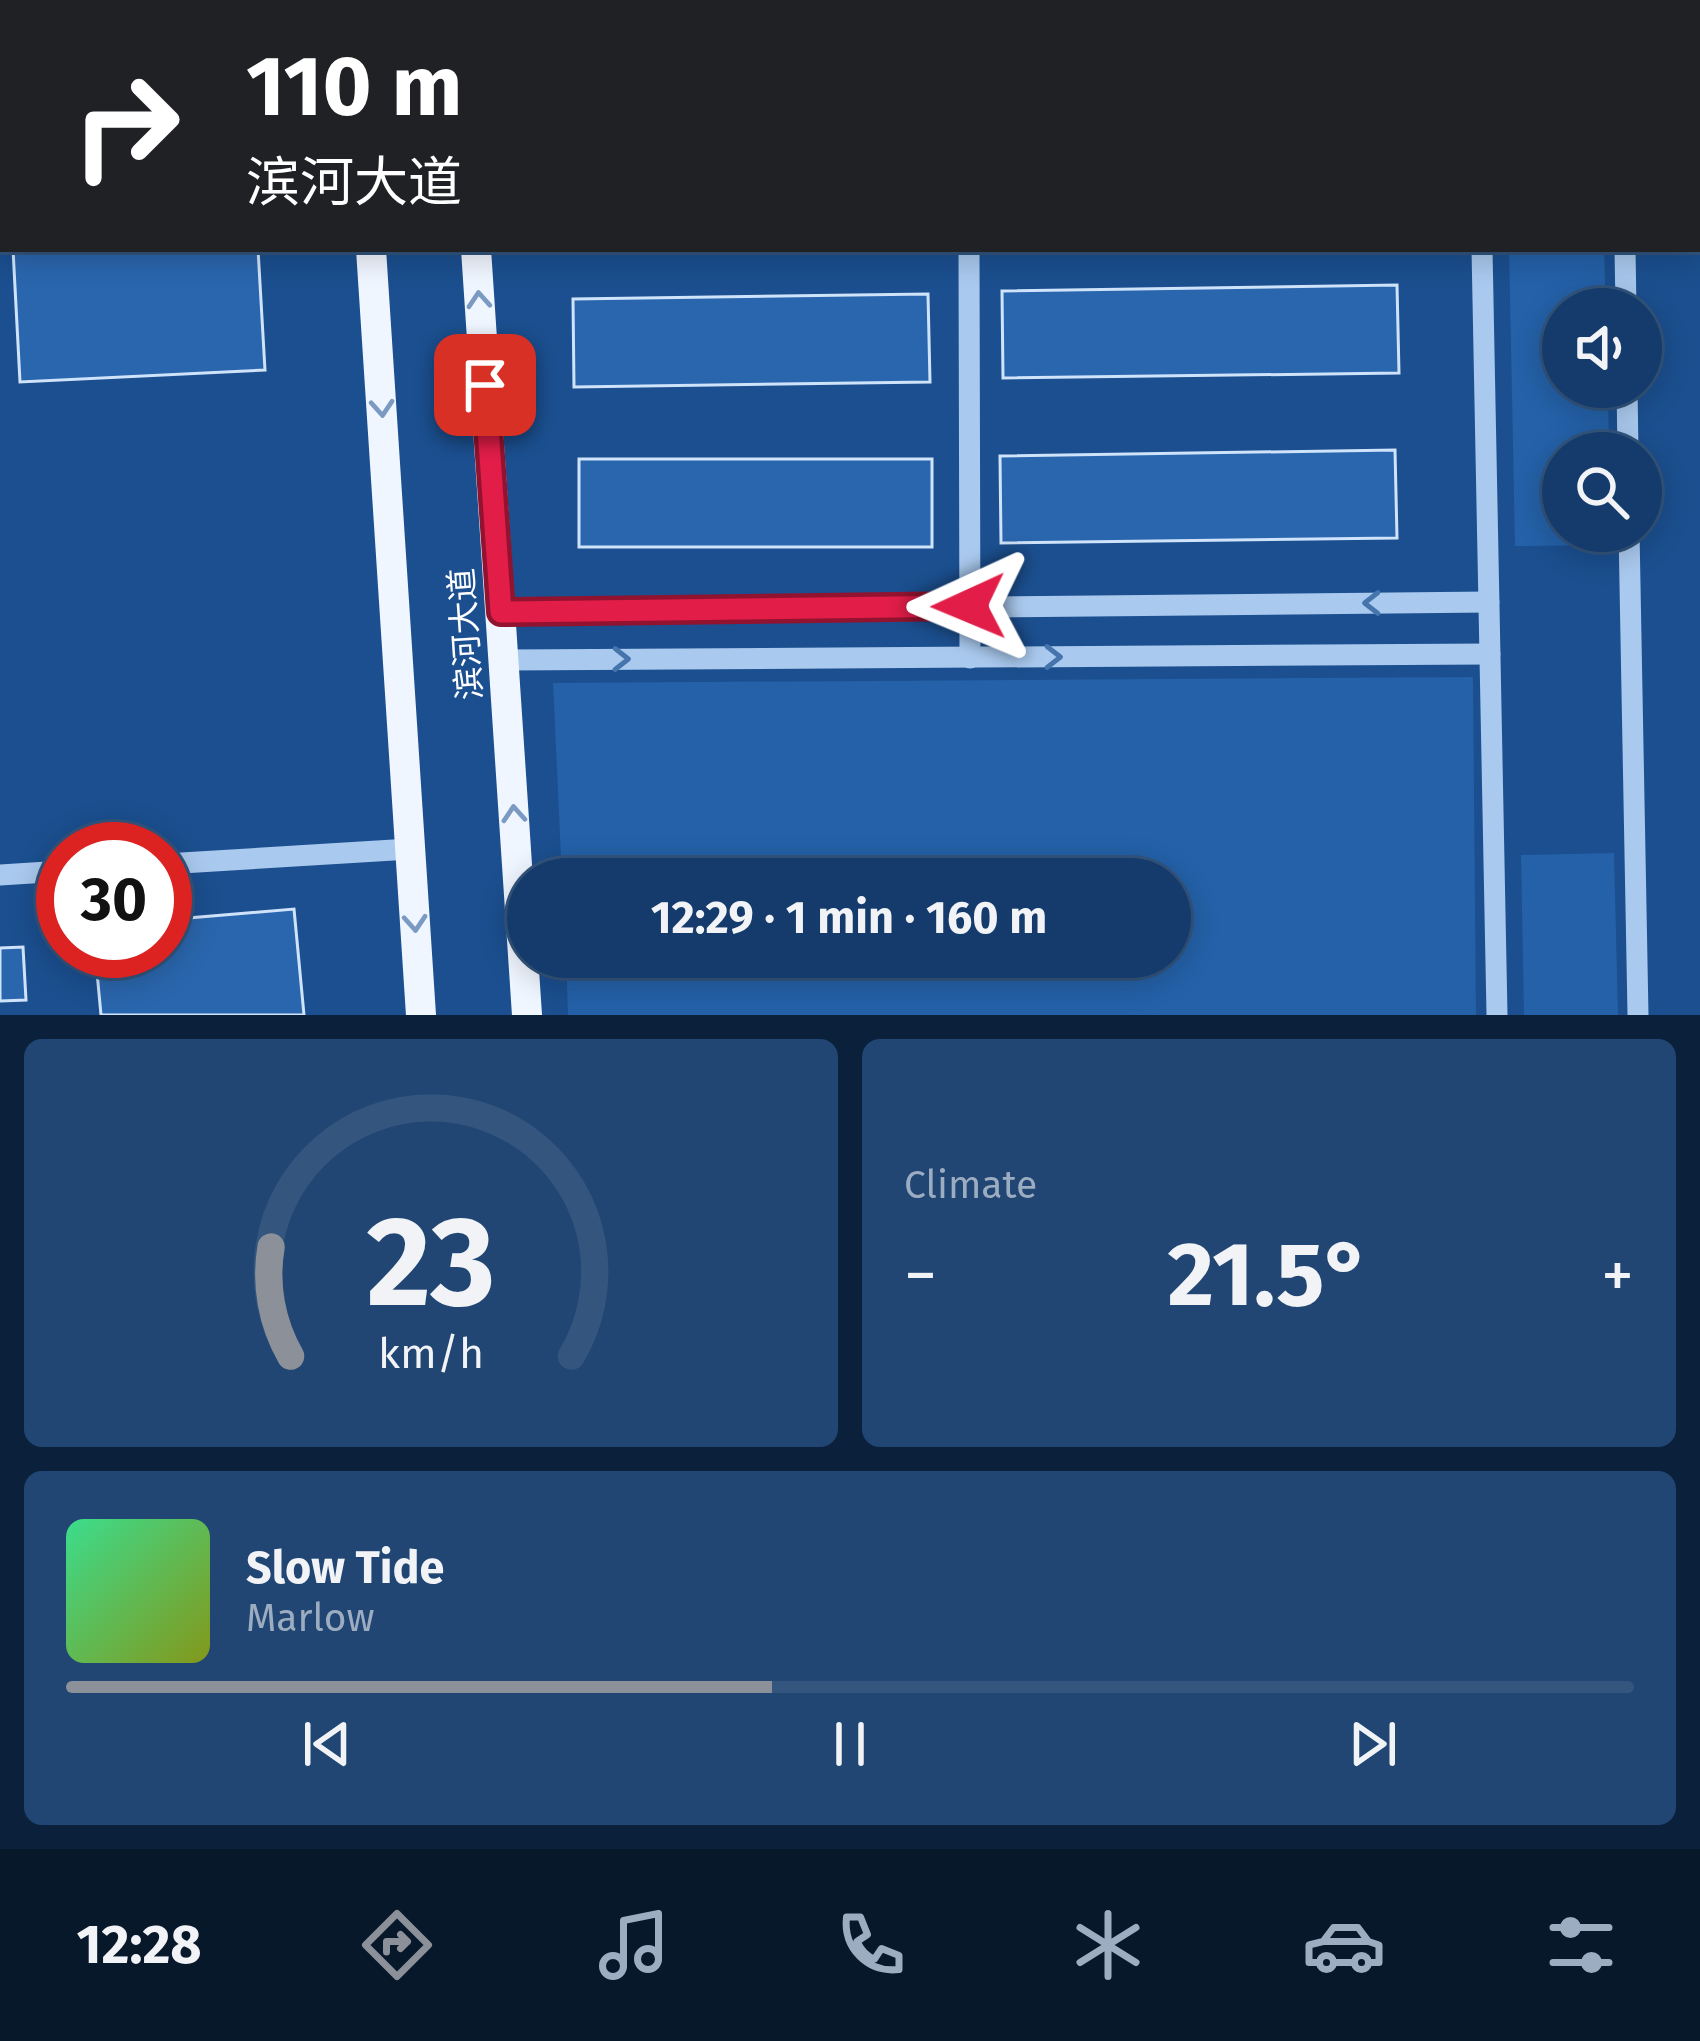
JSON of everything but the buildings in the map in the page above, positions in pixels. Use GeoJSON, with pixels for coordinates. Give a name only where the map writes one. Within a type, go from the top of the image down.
{"type":"FeatureCollection","features":[{"type":"Feature","properties":{"kind":"main road"},"geometry":{"type":"LineString","coordinates":[[371,252],[421,1015]]}},
{"type":"Feature","properties":{"kind":"main road","name":"滨河大道"},"geometry":{"type":"LineString","coordinates":[[476,252],[527,1015]]}},
{"type":"Feature","properties":{"kind":"street"},"geometry":{"type":"LineString","coordinates":[[969,252],[970,658]]}},
{"type":"Feature","properties":{"kind":"street"},"geometry":{"type":"LineString","coordinates":[[1482,252],[1498,1015]]}},
{"type":"Feature","properties":{"kind":"street"},"geometry":{"type":"LineString","coordinates":[[1624,252],[1625,288]]}},
{"type":"Feature","properties":{"kind":"street"},"geometry":{"type":"LineString","coordinates":[[1630,552],[1638,1015]]}},
{"type":"Feature","properties":{"kind":"street"},"geometry":{"type":"LineString","coordinates":[[501,612],[1489,602]]}},
{"type":"Feature","properties":{"kind":"street"},"geometry":{"type":"LineString","coordinates":[[504,660],[1490,654]]}},
{"type":"Feature","properties":{"kind":"street"},"geometry":{"type":"LineString","coordinates":[[192,863],[410,849]]}},
{"type":"Feature","properties":{"kind":"street"},"geometry":{"type":"LineString","coordinates":[[0,875],[36,873]]}},
{"type":"Feature","properties":{"kind":"shaded area"},"geometry":{"type":"Polygon","coordinates":[[[1509,252],[1604,252],[1605,288],[1542,288],[1542,408],[1608,408],[1609,432],[1542,432],[1542,546],[1515,546],[1509,252]]]}},
{"type":"Feature","properties":{"kind":"shaded area"},"geometry":{"type":"Polygon","coordinates":[[[1473,677],[1476,1015],[568,1015],[567,978],[1191,978],[1191,858],[561,858],[553,683],[1473,677]]]}},
{"type":"Feature","properties":{"kind":"shaded area"},"geometry":{"type":"Polygon","coordinates":[[[1614,853],[1618,1015],[1524,1015],[1521,855],[1614,853]]]}},
{"type":"Feature","properties":{"kind":"route"},"geometry":{"type":"LineString","coordinates":[[485,385],[501,612],[969,606]]}}]}
